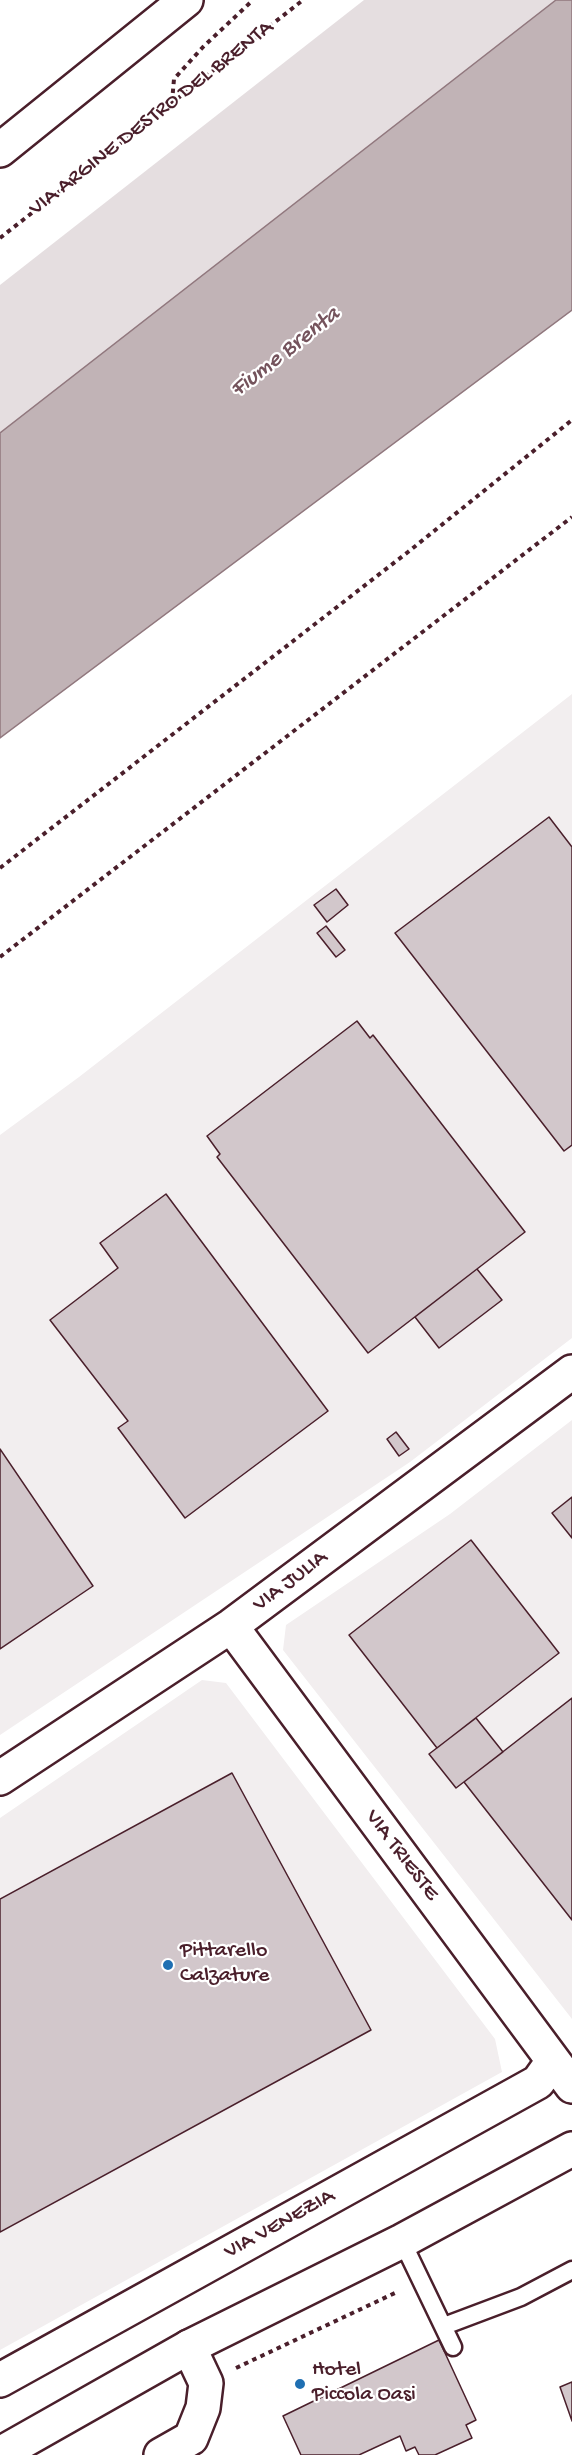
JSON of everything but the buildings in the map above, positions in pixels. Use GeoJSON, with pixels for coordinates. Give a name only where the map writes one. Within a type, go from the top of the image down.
{"type":"FeatureCollection","features":[{"type":"Feature","properties":{"kind":"street"},"geometry":{"type":"LineString","coordinates":[[0,150],[186,0]]}},
{"type":"Feature","properties":{"kind":"street","name":"VIA JULIA"},"geometry":{"type":"LineString","coordinates":[[0,1778],[231,1626],[572,1372]]}},
{"type":"Feature","properties":{"kind":"street","name":"VIA TRIESTE"},"geometry":{"type":"LineString","coordinates":[[231,1626],[563,2074]]}},
{"type":"Feature","properties":{"kind":"street","name":"VIA VENEZIA"},"geometry":{"type":"LineString","coordinates":[[0,2380],[538,2082],[563,2074]]}},
{"type":"Feature","properties":{"kind":"street"},"geometry":{"type":"LineString","coordinates":[[0,2454],[189,2347],[402,2241],[572,2149]]}},
{"type":"Feature","properties":{"kind":"street"},"geometry":{"type":"LineString","coordinates":[[161,2455],[191,2438],[203,2408],[206,2383],[189,2347]]}},
{"type":"Feature","properties":{"kind":"lane"},"geometry":{"type":"LineString","coordinates":[[402,2241],[453,2347]]}},
{"type":"Feature","properties":{"kind":"lane"},"geometry":{"type":"LineString","coordinates":[[444,2326],[521,2297],[572,2270]]}},
{"type":"Feature","properties":{"kind":"path"},"geometry":{"type":"LineString","coordinates":[[172,103],[174,79],[203,47],[254,0]]}},
{"type":"Feature","properties":{"kind":"path","name":"VIA ARGINE DESTRO DEL BRENTA"},"geometry":{"type":"LineString","coordinates":[[0,238],[303,0]]}},
{"type":"Feature","properties":{"kind":"path"},"geometry":{"type":"LineString","coordinates":[[0,868],[408,552],[572,420]]}},
{"type":"Feature","properties":{"kind":"path"},"geometry":{"type":"LineString","coordinates":[[0,957],[572,517]]}},
{"type":"Feature","properties":{"kind":"path"},"geometry":{"type":"LineString","coordinates":[[206,2383],[420,2281]]}},
{"type":"Feature","properties":{"kind":"shaded area"},"geometry":{"type":"Polygon","coordinates":[[[364,0],[556,0],[0,433],[0,285],[364,0]]]}},
{"type":"Feature","properties":{"kind":"shaded area"},"geometry":{"type":"Polygon","coordinates":[[[572,694],[572,1338],[410,1462],[0,1735],[0,1135],[79,1077],[572,694]]]}},
{"type":"Feature","properties":{"kind":"shaded area"},"geometry":{"type":"Polygon","coordinates":[[[572,1420],[572,2019],[283,1650],[286,1625],[450,1514],[572,1420]]]}},
{"type":"Feature","properties":{"kind":"shaded area"},"geometry":{"type":"Polygon","coordinates":[[[202,1680],[226,1683],[495,2039],[502,2072],[0,2350],[0,1818],[202,1680]]]}},
{"type":"Feature","properties":{"kind":"water","name":"Fiume Brenta"},"geometry":{"type":"Polygon","coordinates":[[[556,0],[572,0],[572,310],[0,738],[0,433],[556,0]]]}},
{"type":"Feature","properties":{"kind":"place","name":"Pittarello Calzature"},"geometry":{"type":"Point","coordinates":[168,1965]}},
{"type":"Feature","properties":{"kind":"place","name":"Hotel Piccola Oasi"},"geometry":{"type":"Point","coordinates":[300,2384]}}]}
